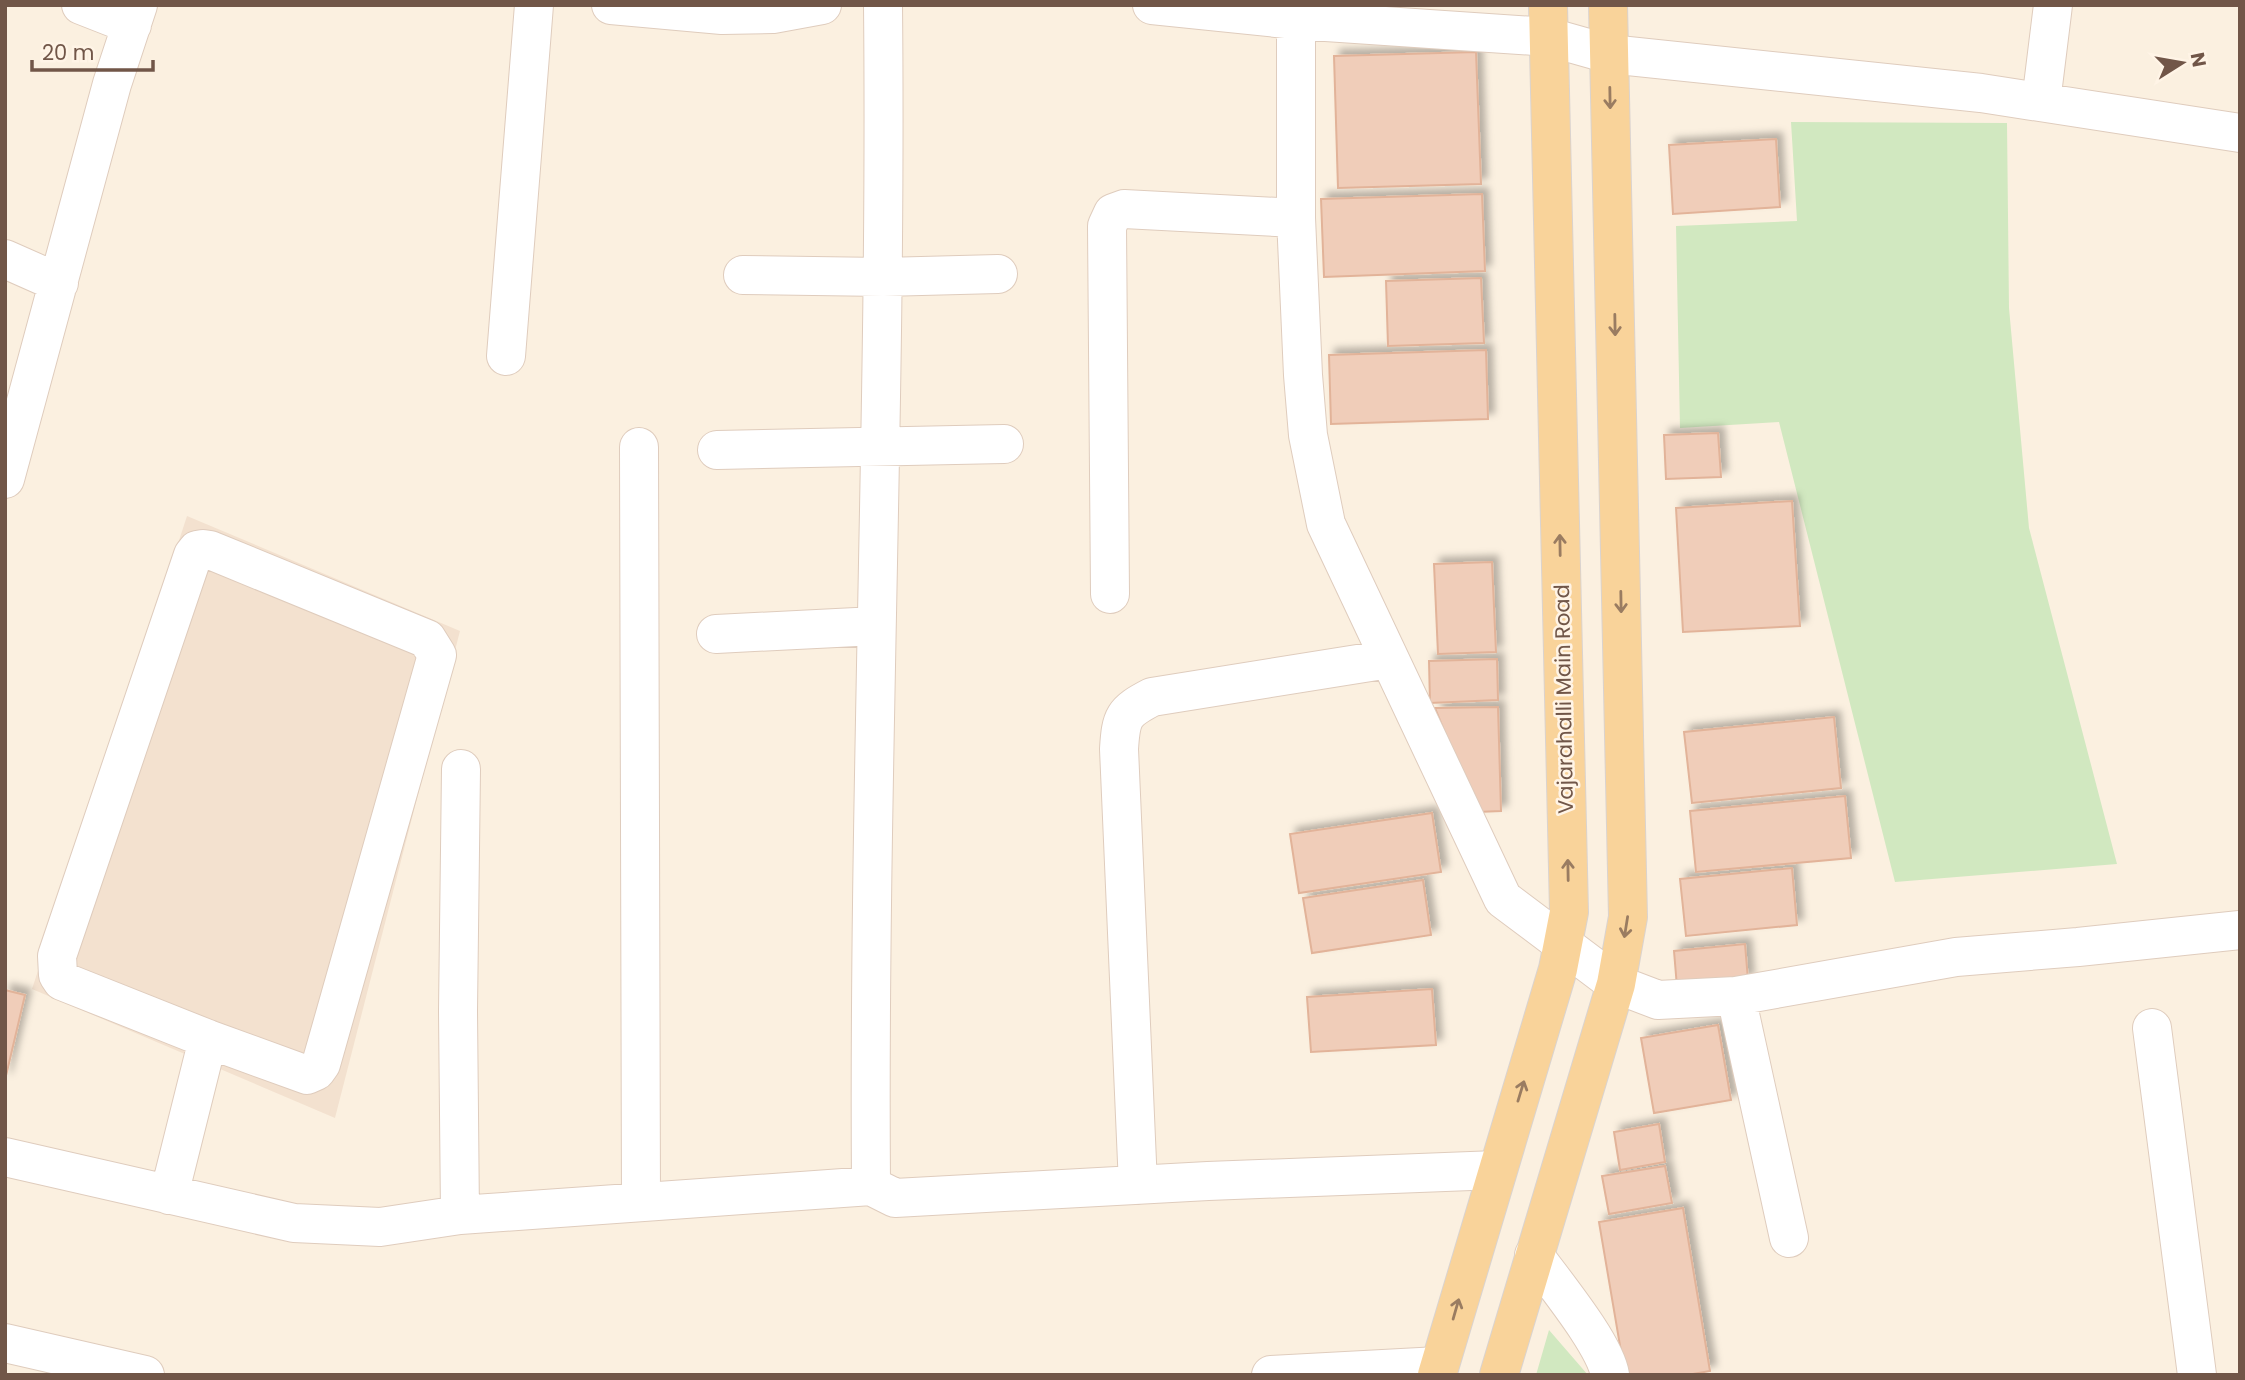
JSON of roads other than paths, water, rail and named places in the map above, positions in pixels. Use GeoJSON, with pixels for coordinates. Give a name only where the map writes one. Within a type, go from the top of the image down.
{"type":"FeatureCollection","features":[{"type":"Feature","properties":{"kind":"main road"},"geometry":{"type":"LineString","coordinates":[[1499,1375],[1616,984],[1629,918],[1608,5]]}},
{"type":"Feature","properties":{"kind":"main road","name":"Vajarahalli Main Road"},"geometry":{"type":"LineString","coordinates":[[1438,1370],[1558,969],[1569,912],[1548,21]]}},
{"type":"Feature","properties":{"kind":"street"},"geometry":{"type":"LineString","coordinates":[[5,479],[11,431],[59,283],[112,84],[135,15],[81,5]]}},
{"type":"Feature","properties":{"kind":"street"},"geometry":{"type":"LineString","coordinates":[[506,356],[534,5]]}},
{"type":"Feature","properties":{"kind":"street"},"geometry":{"type":"LineString","coordinates":[[611,5],[773,14],[822,5]]}},
{"type":"Feature","properties":{"kind":"street"},"geometry":{"type":"LineString","coordinates":[[871,1186],[870,990],[885,173],[883,5]]}},
{"type":"Feature","properties":{"kind":"street"},"geometry":{"type":"LineString","coordinates":[[1152,5],[1275,14],[1548,21],[1609,54],[1981,93],[2240,134]]}},
{"type":"Feature","properties":{"kind":"street"},"geometry":{"type":"LineString","coordinates":[[2041,102],[2053,5]]}},
{"type":"Feature","properties":{"kind":"street"},"geometry":{"type":"LineString","coordinates":[[1275,14],[1296,218],[1308,435],[1326,524],[1503,899],[1616,984],[1658,1000],[1736,996],[1956,957],[2240,930]]}},
{"type":"Feature","properties":{"kind":"street"},"geometry":{"type":"LineString","coordinates":[[1110,594],[1107,226],[1113,213],[1124,209],[1296,218]]}},
{"type":"Feature","properties":{"kind":"street"},"geometry":{"type":"LineString","coordinates":[[5,259],[59,283]]}},
{"type":"Feature","properties":{"kind":"street"},"geometry":{"type":"LineString","coordinates":[[743,275],[883,277],[998,274]]}},
{"type":"Feature","properties":{"kind":"street"},"geometry":{"type":"LineString","coordinates":[[716,450],[1004,444]]}},
{"type":"Feature","properties":{"kind":"street"},"geometry":{"type":"LineString","coordinates":[[639,447],[641,1202]]}},
{"type":"Feature","properties":{"kind":"street"},"geometry":{"type":"LineString","coordinates":[[203,549],[427,639],[437,655],[321,1064],[316,1072],[307,1075],[208,1039],[62,981],[56,964],[193,555],[197,550],[203,549]]}},
{"type":"Feature","properties":{"kind":"street"},"geometry":{"type":"LineString","coordinates":[[716,634],[876,626]]}},
{"type":"Feature","properties":{"kind":"street"},"geometry":{"type":"LineString","coordinates":[[1138,1185],[1120,724],[1132,708],[1152,697],[1389,659]]}},
{"type":"Feature","properties":{"kind":"street"},"geometry":{"type":"LineString","coordinates":[[460,1215],[458,1011],[461,769]]}},
{"type":"Feature","properties":{"kind":"street"},"geometry":{"type":"LineString","coordinates":[[1736,996],[1789,1238]]}},
{"type":"Feature","properties":{"kind":"street"},"geometry":{"type":"LineString","coordinates":[[2152,1028],[2197,1375]]}},
{"type":"Feature","properties":{"kind":"street"},"geometry":{"type":"LineString","coordinates":[[169,1195],[208,1039]]}},
{"type":"Feature","properties":{"kind":"street"},"geometry":{"type":"LineString","coordinates":[[5,1157],[294,1223],[380,1227],[460,1215],[871,1186],[895,1198],[1497,1170]]}},
{"type":"Feature","properties":{"kind":"street"},"geometry":{"type":"LineString","coordinates":[[1534,1255],[1588,1330],[1609,1366],[1610,1375]]}},
{"type":"Feature","properties":{"kind":"street"},"geometry":{"type":"LineString","coordinates":[[5,1343],[145,1375]]}},
{"type":"Feature","properties":{"kind":"street"},"geometry":{"type":"LineString","coordinates":[[1270,1375],[1438,1370]]}}]}
